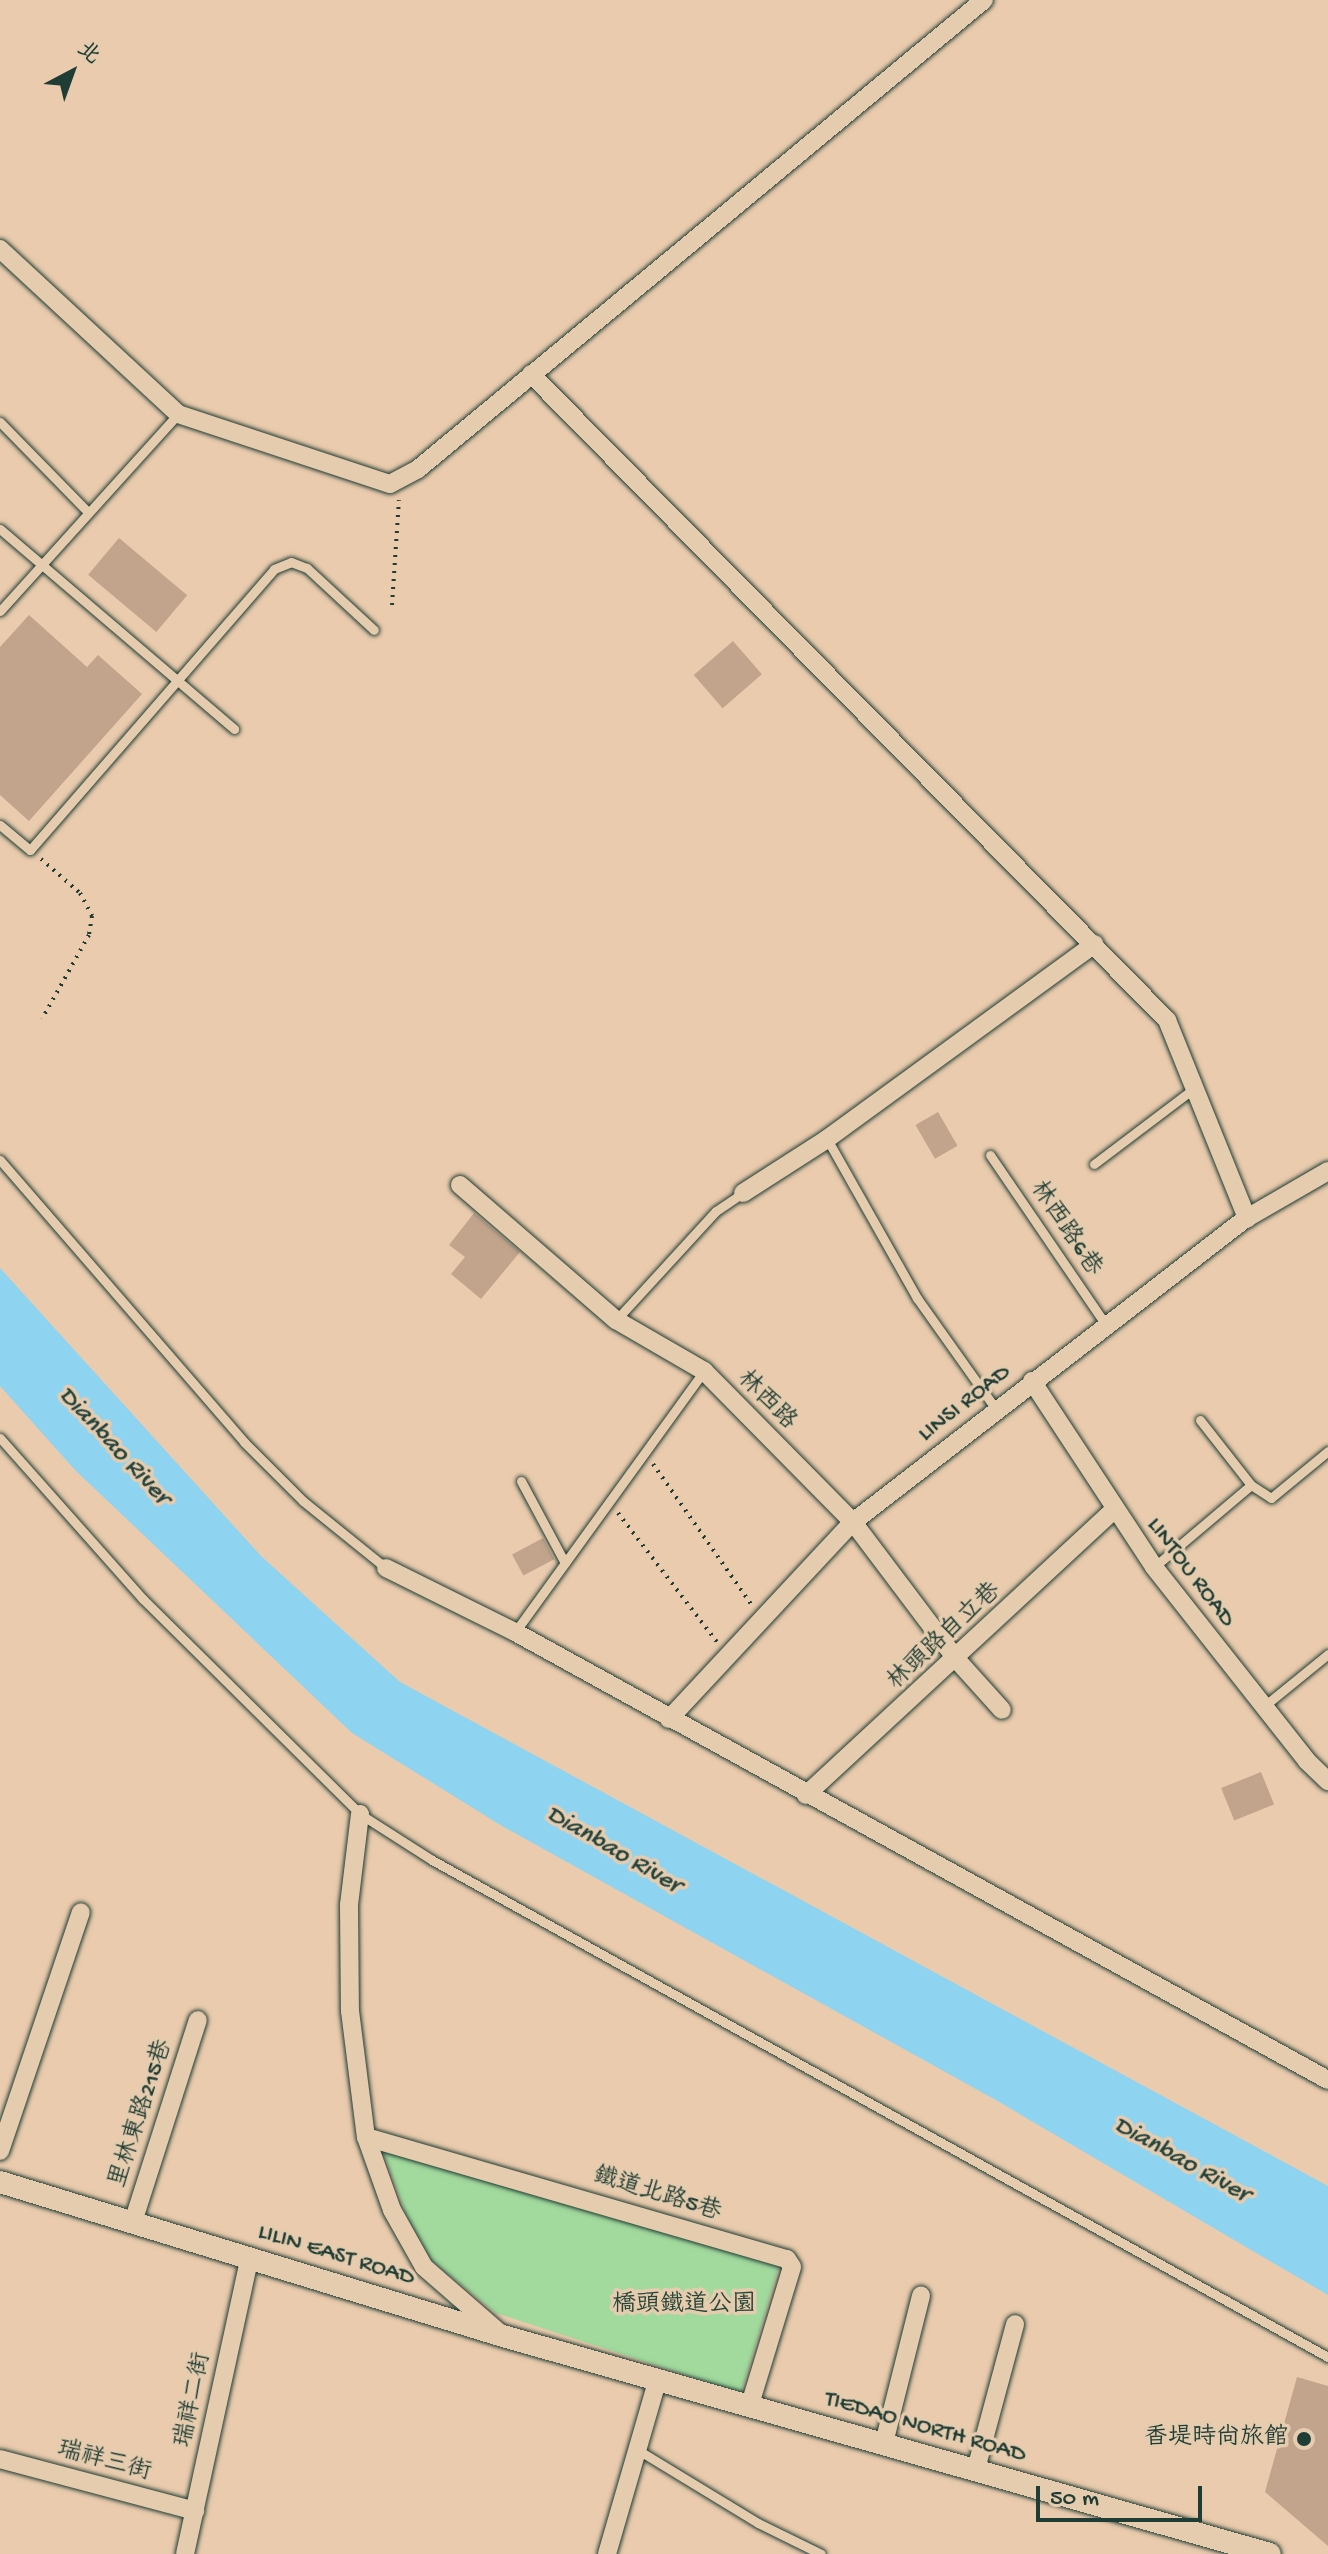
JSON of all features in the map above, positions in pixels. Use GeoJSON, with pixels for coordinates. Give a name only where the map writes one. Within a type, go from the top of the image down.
{"type":"FeatureCollection","features":[{"type":"Feature","properties":{"kind":"street"},"geometry":{"type":"LineString","coordinates":[[0,249],[178,414],[390,484],[531,374],[984,0]]}},
{"type":"Feature","properties":{"kind":"street"},"geometry":{"type":"LineString","coordinates":[[531,374],[1167,1020],[1247,1218]]}},
{"type":"Feature","properties":{"kind":"street"},"geometry":{"type":"LineString","coordinates":[[743,1193],[827,1139],[1094,944]]}},
{"type":"Feature","properties":{"kind":"street","name":"LINSI ROAD"},"geometry":{"type":"LineString","coordinates":[[669,1719],[853,1522],[1247,1218],[1328,1171]]}},
{"type":"Feature","properties":{"kind":"street"},"geometry":{"type":"LineString","coordinates":[[460,1185],[616,1320],[704,1371]]}},
{"type":"Feature","properties":{"kind":"street","name":"林西路"},"geometry":{"type":"LineString","coordinates":[[704,1371],[853,1522],[957,1660],[1002,1710]]}},
{"type":"Feature","properties":{"kind":"street","name":"LINTOU ROAD"},"geometry":{"type":"LineString","coordinates":[[1032,1381],[1113,1511],[1154,1567],[1263,1707],[1328,1781]]}},
{"type":"Feature","properties":{"kind":"street","name":"林頭路自立巷"},"geometry":{"type":"LineString","coordinates":[[806,1795],[957,1660],[1113,1511]]}},
{"type":"Feature","properties":{"kind":"street"},"geometry":{"type":"LineString","coordinates":[[386,1568],[515,1632],[1328,2080]]}},
{"type":"Feature","properties":{"kind":"street"},"geometry":{"type":"LineString","coordinates":[[360,1814],[349,1905],[350,2011],[366,2137],[392,2210],[424,2267],[503,2336]]}},
{"type":"Feature","properties":{"kind":"street"},"geometry":{"type":"LineString","coordinates":[[0,2151],[81,1912]]}},
{"type":"Feature","properties":{"kind":"street","name":"里林東路215巷"},"geometry":{"type":"LineString","coordinates":[[133,2222],[198,2020]]}},
{"type":"Feature","properties":{"kind":"street","name":"鐵道北路5巷"},"geometry":{"type":"LineString","coordinates":[[366,2137],[787,2259],[792,2267],[750,2404]]}},
{"type":"Feature","properties":{"kind":"street","name":"LILIN EAST ROAD"},"geometry":{"type":"LineString","coordinates":[[0,2182],[503,2336],[658,2378]]}},
{"type":"Feature","properties":{"kind":"street","name":"瑞祥二街"},"geometry":{"type":"LineString","coordinates":[[185,2554],[250,2257]]}},
{"type":"Feature","properties":{"kind":"street"},"geometry":{"type":"LineString","coordinates":[[884,2443],[921,2296]]}},
{"type":"Feature","properties":{"kind":"street"},"geometry":{"type":"LineString","coordinates":[[976,2469],[1015,2324]]}},
{"type":"Feature","properties":{"kind":"street"},"geometry":{"type":"LineString","coordinates":[[607,2554],[635,2448],[658,2378]]}},
{"type":"Feature","properties":{"kind":"street","name":"TIEDAO NORTH ROAD"},"geometry":{"type":"LineString","coordinates":[[658,2378],[1264,2553]]}},
{"type":"Feature","properties":{"kind":"street","name":"瑞祥三街"},"geometry":{"type":"LineString","coordinates":[[0,2459],[195,2511]]}},
{"type":"Feature","properties":{"kind":"lane"},"geometry":{"type":"LineString","coordinates":[[0,611],[87,511],[178,414]]}},
{"type":"Feature","properties":{"kind":"lane"},"geometry":{"type":"LineString","coordinates":[[0,422],[87,511]]}},
{"type":"Feature","properties":{"kind":"lane"},"geometry":{"type":"LineString","coordinates":[[0,529],[234,729]]}},
{"type":"Feature","properties":{"kind":"lane"},"geometry":{"type":"LineString","coordinates":[[0,825],[30,850],[274,569],[291,562],[307,568],[374,630]]}},
{"type":"Feature","properties":{"kind":"lane"},"geometry":{"type":"LineString","coordinates":[[1094,1164],[1193,1089]]}},
{"type":"Feature","properties":{"kind":"lane"},"geometry":{"type":"LineString","coordinates":[[827,1139],[917,1298],[996,1409]]}},
{"type":"Feature","properties":{"kind":"lane","name":"林西路6巷"},"geometry":{"type":"LineString","coordinates":[[990,1155],[1106,1325]]}},
{"type":"Feature","properties":{"kind":"lane"},"geometry":{"type":"LineString","coordinates":[[0,1160],[244,1442],[303,1501],[386,1568]]}},
{"type":"Feature","properties":{"kind":"lane"},"geometry":{"type":"LineString","coordinates":[[616,1320],[716,1211],[743,1193]]}},
{"type":"Feature","properties":{"kind":"lane","name":"林西路"},"geometry":{"type":"LineString","coordinates":[[515,1632],[704,1371]]}},
{"type":"Feature","properties":{"kind":"lane"},"geometry":{"type":"LineString","coordinates":[[1200,1420],[1251,1485],[1271,1498],[1328,1451]]}},
{"type":"Feature","properties":{"kind":"lane"},"geometry":{"type":"LineString","coordinates":[[0,1438],[143,1599],[360,1814],[432,1860],[1328,2357]]}},
{"type":"Feature","properties":{"kind":"lane"},"geometry":{"type":"LineString","coordinates":[[521,1481],[565,1563]]}},
{"type":"Feature","properties":{"kind":"lane"},"geometry":{"type":"LineString","coordinates":[[1154,1567],[1251,1485]]}},
{"type":"Feature","properties":{"kind":"lane"},"geometry":{"type":"LineString","coordinates":[[1263,1707],[1328,1654]]}},
{"type":"Feature","properties":{"kind":"lane"},"geometry":{"type":"LineString","coordinates":[[635,2448],[758,2523],[821,2554]]}},
{"type":"Feature","properties":{"kind":"path"},"geometry":{"type":"LineString","coordinates":[[392,605],[401,478]]}},
{"type":"Feature","properties":{"kind":"path"},"geometry":{"type":"LineString","coordinates":[[30,850],[80,893],[92,916],[89,935],[42,1019]]}},
{"type":"Feature","properties":{"kind":"path"},"geometry":{"type":"LineString","coordinates":[[645,1452],[762,1619]]}},
{"type":"Feature","properties":{"kind":"path"},"geometry":{"type":"LineString","coordinates":[[609,1501],[727,1656]]}},
{"type":"Feature","properties":{"kind":"green space","name":"橋頭鐵道公園"},"geometry":{"type":"Polygon","coordinates":[[[382,2148],[779,2266],[741,2393],[496,2313],[431,2260],[406,2214],[382,2148]]]}},
{"type":"Feature","properties":{"kind":"water","name":"Dianbao River"},"geometry":{"type":"Polygon","coordinates":[[[0,1268],[261,1556],[400,1682],[1328,2186],[1328,2295],[994,2099],[502,1826],[352,1733],[75,1470],[0,1386],[0,1268]]]}},
{"type":"Feature","properties":{"kind":"building"},"geometry":{"type":"Polygon","coordinates":[[[119,538],[187,595],[156,632],[88,575],[119,538]]]}},
{"type":"Feature","properties":{"kind":"building"},"geometry":{"type":"Polygon","coordinates":[[[29,615],[87,667],[98,655],[142,694],[29,821],[0,795],[0,647],[29,615]]]}},
{"type":"Feature","properties":{"kind":"building"},"geometry":{"type":"Polygon","coordinates":[[[733,641],[762,674],[723,708],[694,675],[733,641]]]}},
{"type":"Feature","properties":{"kind":"building"},"geometry":{"type":"Polygon","coordinates":[[[938,1112],[958,1146],[935,1159],[915,1125],[938,1112]]]}},
{"type":"Feature","properties":{"kind":"building"},"geometry":{"type":"Polygon","coordinates":[[[474,1213],[520,1252],[481,1299],[451,1274],[465,1257],[449,1245],[474,1213]]]}},
{"type":"Feature","properties":{"kind":"building"},"geometry":{"type":"Polygon","coordinates":[[[543,1538],[554,1559],[523,1576],[512,1554],[543,1538]]]}},
{"type":"Feature","properties":{"kind":"building"},"geometry":{"type":"Polygon","coordinates":[[[1261,1772],[1274,1804],[1234,1821],[1221,1788],[1261,1772]]]}},
{"type":"Feature","properties":{"kind":"building","name":"香堤時尚旅館"},"geometry":{"type":"Polygon","coordinates":[[[1297,2377],[1328,2386],[1328,2546],[1265,2492],[1297,2377]]]}},
{"type":"Feature","properties":{"kind":"place","name":"香堤時尚旅館"},"geometry":{"type":"Point","coordinates":[1304,2439]}}]}
